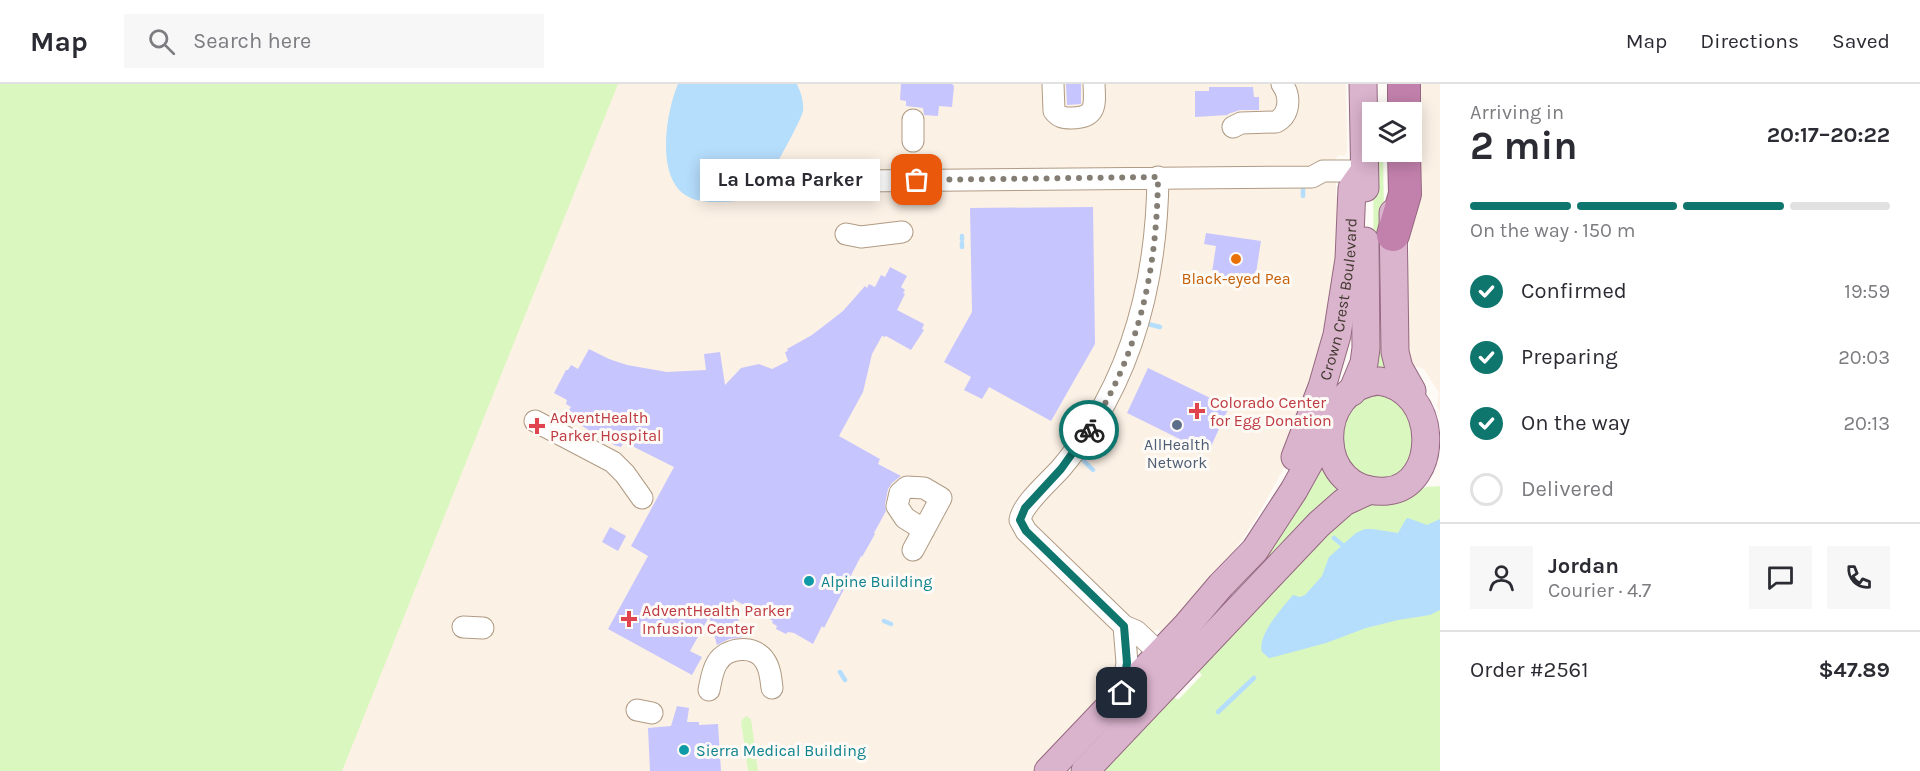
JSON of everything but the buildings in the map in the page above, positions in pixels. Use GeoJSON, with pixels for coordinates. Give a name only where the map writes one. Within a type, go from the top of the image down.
{"type":"FeatureCollection","features":[{"type":"Feature","properties":{"kind":"highway"},"geometry":{"type":"LineString","coordinates":[[1404,84],[1404,102]]}},
{"type":"Feature","properties":{"kind":"highway"},"geometry":{"type":"LineString","coordinates":[[1393,236],[1405,195],[1404,162]]}},
{"type":"Feature","properties":{"kind":"main road","name":"Crown Crest Boulevard"},"geometry":{"type":"LineString","coordinates":[[1352,392],[1364,363],[1367,339],[1363,84]]}},
{"type":"Feature","properties":{"kind":"main road"},"geometry":{"type":"LineString","coordinates":[[1391,84],[1391,102]]}},
{"type":"Feature","properties":{"kind":"main road"},"geometry":{"type":"LineString","coordinates":[[1392,162],[1395,352],[1402,375],[1425,405],[1437,427],[1436,437],[1427,479],[1390,491],[1370,490],[1351,482],[1337,468],[1329,449],[1329,427],[1339,406],[1352,392],[1365,384],[1379,381],[1396,384],[1412,391]]}},
{"type":"Feature","properties":{"kind":"main road","name":"Crown Crest Boulevard"},"geometry":{"type":"LineString","coordinates":[[1221,585],[1279,490],[1304,436],[1322,387],[1337,334],[1344,294],[1351,240],[1352,188],[1365,171]]}},
{"type":"Feature","properties":{"kind":"main road","name":"Crown Crest Boulevard"},"geometry":{"type":"LineString","coordinates":[[1048,771],[1122,693],[1170,662],[1187,625],[1266,536],[1329,427]]}},
{"type":"Feature","properties":{"kind":"main road","name":"Crown Crest Boulevard"},"geometry":{"type":"LineString","coordinates":[[1085,771],[1170,662],[1331,512],[1344,502],[1370,490]]}},
{"type":"Feature","properties":{"kind":"street"},"geometry":{"type":"LineString","coordinates":[[1053,84],[1054,111],[1065,118],[1082,118],[1090,113],[1094,104],[1094,84]]}},
{"type":"Feature","properties":{"kind":"street"},"geometry":{"type":"LineString","coordinates":[[1268,123],[1274,105],[1274,92],[1269,84]]}},
{"type":"Feature","properties":{"kind":"street"},"geometry":{"type":"LineString","coordinates":[[1233,127],[1240,123],[1279,122],[1286,113],[1287,93],[1282,84]]}},
{"type":"Feature","properties":{"kind":"street"},"geometry":{"type":"LineString","coordinates":[[913,120],[913,141]]}},
{"type":"Feature","properties":{"kind":"street"},"geometry":{"type":"LineString","coordinates":[[1312,177],[1323,171],[1365,171]]}},
{"type":"Feature","properties":{"kind":"street"},"geometry":{"type":"LineString","coordinates":[[1158,177],[1157,228],[1151,274],[1141,315],[1124,362],[1104,405],[1083,438],[1061,469],[1025,508],[1020,520],[1026,531],[1124,626],[1136,631],[1170,662]]}},
{"type":"Feature","properties":{"kind":"street"},"geometry":{"type":"LineString","coordinates":[[858,181],[1312,177],[1341,189],[1352,202]]}},
{"type":"Feature","properties":{"kind":"street"},"geometry":{"type":"LineString","coordinates":[[846,234],[861,237],[902,232]]}},
{"type":"Feature","properties":{"kind":"street"},"geometry":{"type":"LineString","coordinates":[[536,421],[613,462],[626,474],[642,498]]}},
{"type":"Feature","properties":{"kind":"street"},"geometry":{"type":"LineString","coordinates":[[913,550],[924,530],[941,498],[924,488],[911,486],[905,488],[897,503],[900,512],[908,521],[924,530]]}},
{"type":"Feature","properties":{"kind":"street"},"geometry":{"type":"LineString","coordinates":[[1122,693],[1127,663],[1124,626]]}},
{"type":"Feature","properties":{"kind":"street"},"geometry":{"type":"LineString","coordinates":[[709,690],[713,671],[719,660],[727,653],[741,650],[754,651],[764,658],[772,688]]}},
{"type":"Feature","properties":{"kind":"shaded area","name":"AdventHealth Parker Hospital"},"geometry":{"type":"Polygon","coordinates":[[[0,84],[1346,84],[1347,151],[1345,156],[1339,155],[1336,159],[1336,195],[1344,203],[1344,252],[1300,431],[1285,466],[1258,515],[1232,554],[1165,635],[1157,629],[1121,661],[1117,681],[1036,771],[0,771],[0,84]]]}},
{"type":"Feature","properties":{"kind":"shaded area"},"geometry":{"type":"Polygon","coordinates":[[[1416,84],[1440,84],[1440,413],[1437,405],[1439,393],[1424,369],[1412,365],[1403,344],[1415,162],[1422,162],[1422,102],[1416,102],[1416,84]]]}},
{"type":"Feature","properties":{"kind":"green space"},"geometry":{"type":"Polygon","coordinates":[[[0,84],[618,84],[342,771],[0,771],[0,84]]]}},
{"type":"Feature","properties":{"kind":"green space"},"geometry":{"type":"Polygon","coordinates":[[[1373,162],[1383,162],[1386,340],[1390,368],[1378,375],[1374,362],[1373,162]]]}},
{"type":"Feature","properties":{"kind":"green space"},"geometry":{"type":"Polygon","coordinates":[[[1373,394],[1397,395],[1427,443],[1390,482],[1353,472],[1338,438],[1352,405],[1373,394]]]}},
{"type":"Feature","properties":{"kind":"green space"},"geometry":{"type":"Polygon","coordinates":[[[1320,452],[1346,489],[1228,602],[1255,568],[1320,452]]]}},
{"type":"Feature","properties":{"kind":"green space"},"geometry":{"type":"Polygon","coordinates":[[[1440,486],[1440,771],[1097,771],[1171,694],[1178,700],[1202,675],[1195,668],[1354,507],[1400,498],[1426,487],[1440,486]]]}},
{"type":"Feature","properties":{"kind":"green space"},"geometry":{"type":"Polygon","coordinates":[[[746,716],[751,719],[758,771],[748,771],[741,721],[746,716]]]}},
{"type":"Feature","properties":{"kind":"water"},"geometry":{"type":"Polygon","coordinates":[[[678,84],[797,84],[803,104],[801,117],[756,197],[733,201],[703,201],[687,196],[677,187],[670,175],[666,144],[670,111],[678,84]]]}},
{"type":"Feature","properties":{"kind":"water"},"geometry":{"type":"Polygon","coordinates":[[[1408,518],[1427,525],[1440,519],[1440,610],[1430,615],[1366,628],[1326,643],[1274,657],[1269,658],[1262,652],[1263,638],[1272,622],[1293,595],[1300,597],[1305,595],[1322,576],[1329,557],[1356,533],[1372,529],[1398,533],[1408,518]]]}},
{"type":"Feature","properties":{"kind":"waterway"},"geometry":{"type":"LineString","coordinates":[[1303,189],[1303,196]]}},
{"type":"Feature","properties":{"kind":"waterway"},"geometry":{"type":"LineString","coordinates":[[1148,324],[1160,327]]}},
{"type":"Feature","properties":{"kind":"waterway"},"geometry":{"type":"LineString","coordinates":[[1081,458],[1093,470]]}},
{"type":"Feature","properties":{"kind":"waterway"},"geometry":{"type":"LineString","coordinates":[[1334,538],[1346,548]]}},
{"type":"Feature","properties":{"kind":"waterway"},"geometry":{"type":"LineString","coordinates":[[884,621],[891,624]]}},
{"type":"Feature","properties":{"kind":"waterway"},"geometry":{"type":"LineString","coordinates":[[840,672],[845,680]]}},
{"type":"Feature","properties":{"kind":"waterway"},"geometry":{"type":"LineString","coordinates":[[1218,712],[1254,678]]}},
{"type":"Feature","properties":{"kind":"way so far"},"geometry":{"type":"LineString","coordinates":[[917,180],[1158,177],[1155,246],[1141,315],[1116,381],[1089,430]]}},
{"type":"Feature","properties":{"kind":"place","name":"La Loma Parker"},"geometry":{"type":"Point","coordinates":[917,180]}},
{"type":"Feature","properties":{"kind":"place","name":"Black-eyed Pea"},"geometry":{"type":"Point","coordinates":[1236,259]}},
{"type":"Feature","properties":{"kind":"place","name":"Colorado Center for Egg Donation"},"geometry":{"type":"Point","coordinates":[1197,411]}},
{"type":"Feature","properties":{"kind":"place","name":"AllHealth Network"},"geometry":{"type":"Point","coordinates":[1177,425]}},
{"type":"Feature","properties":{"kind":"place","name":"AdventHealth Parker Hospital"},"geometry":{"type":"Point","coordinates":[537,426]}},
{"type":"Feature","properties":{"kind":"place","name":"Alpine Building"},"geometry":{"type":"Point","coordinates":[809,581]}},
{"type":"Feature","properties":{"kind":"place","name":"AdventHealth Parker Infusion Center"},"geometry":{"type":"Point","coordinates":[629,619]}},
{"type":"Feature","properties":{"kind":"place","name":"Sierra Medical Building"},"geometry":{"type":"Point","coordinates":[684,750]}},
{"type":"Feature","properties":{"kind":"route"},"geometry":{"type":"LineString","coordinates":[[1089,430],[1061,469],[1025,508],[1020,520],[1026,531],[1124,626],[1127,663],[1122,693]]}}]}
